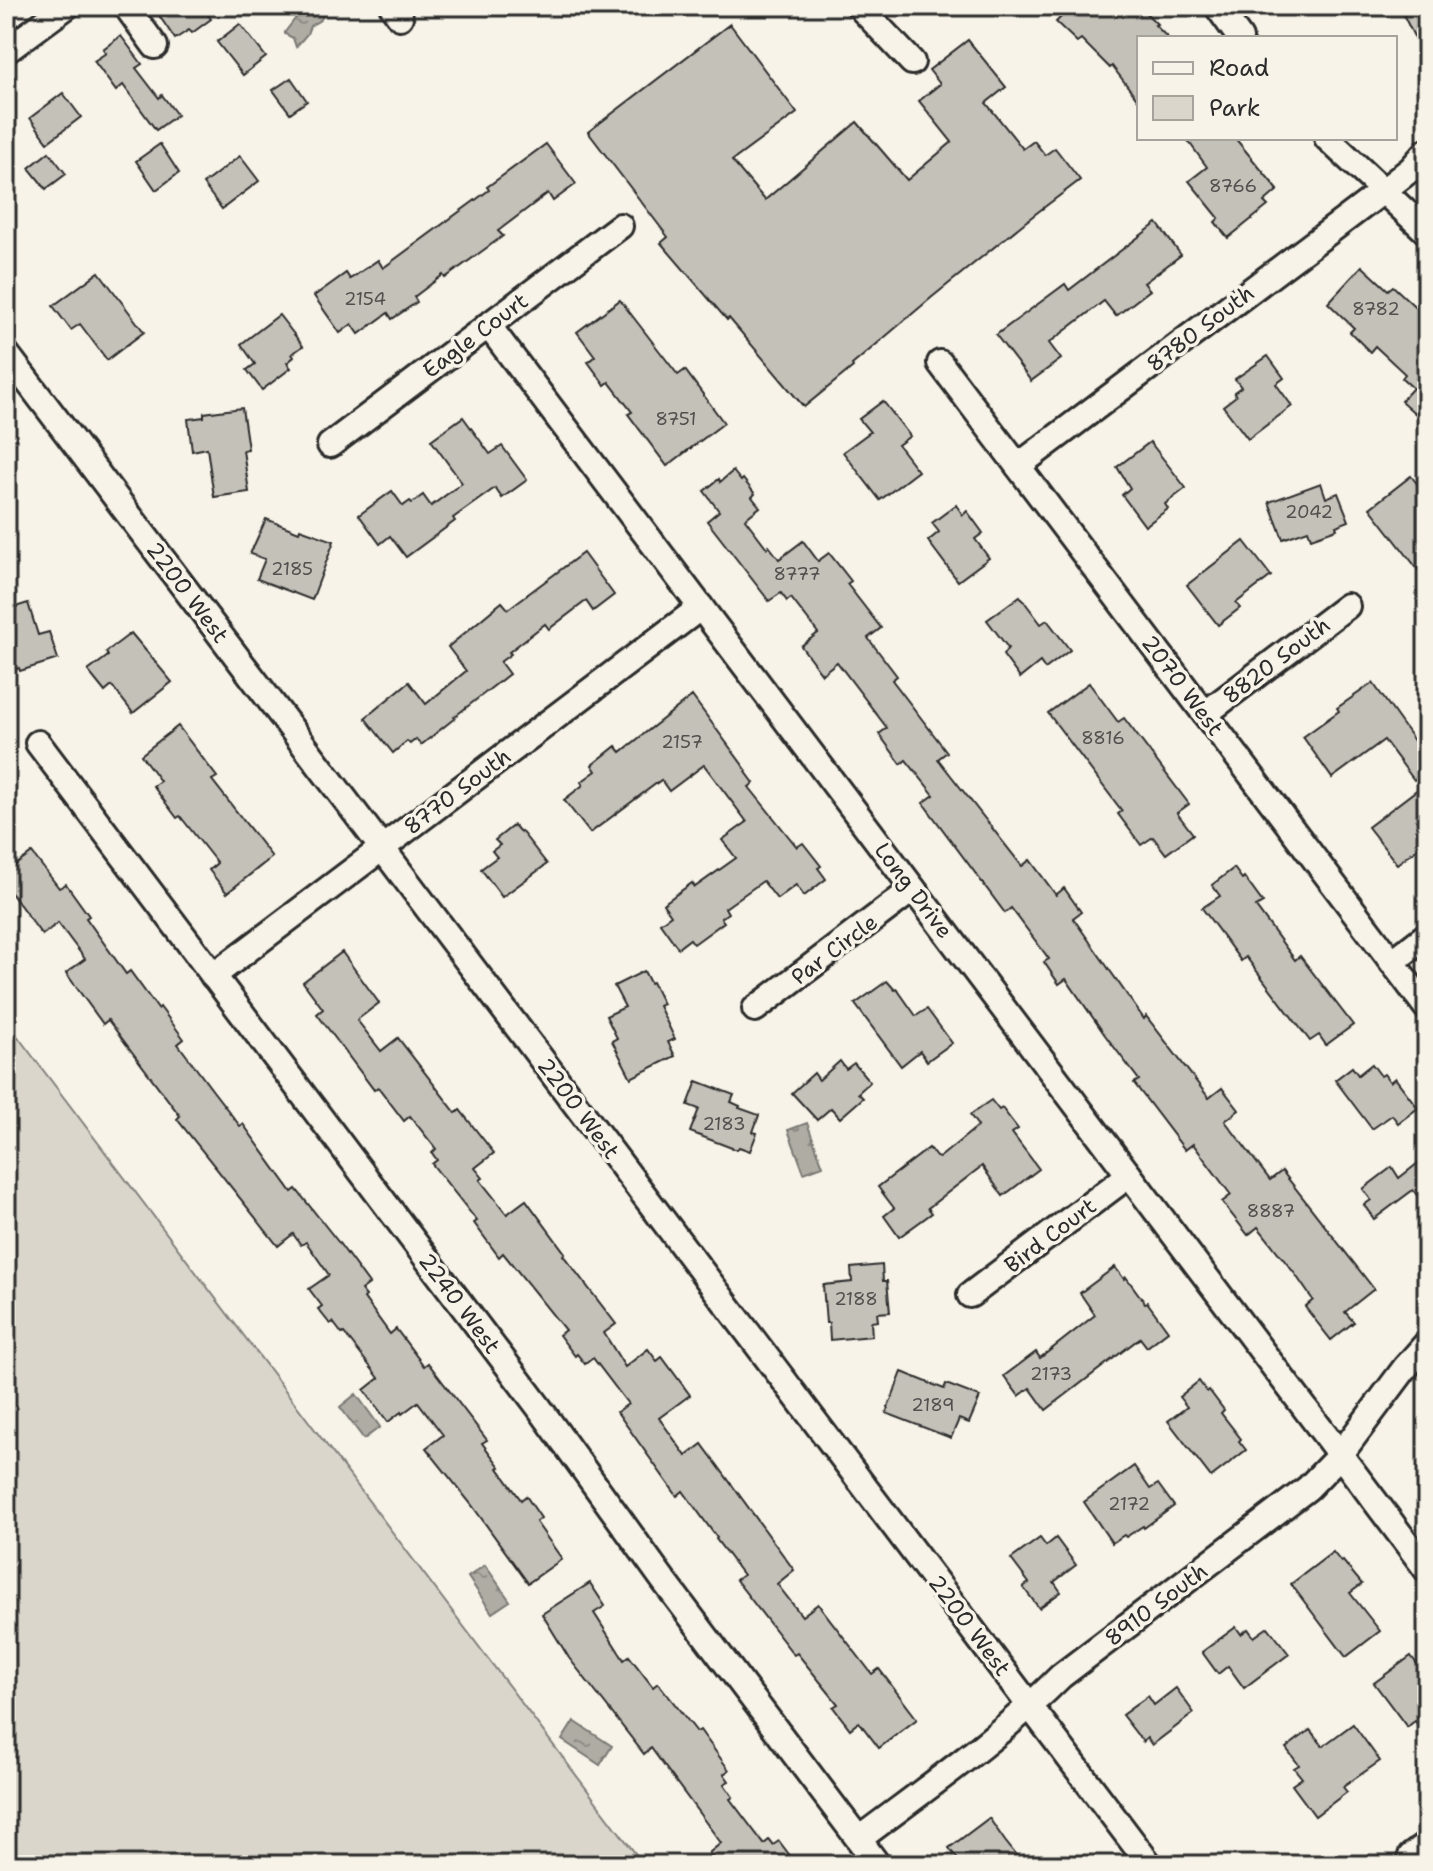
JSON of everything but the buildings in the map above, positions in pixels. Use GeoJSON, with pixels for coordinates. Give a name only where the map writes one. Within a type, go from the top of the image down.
{"type":"FeatureCollection","features":[{"type":"Feature","properties":{"kind":"street"},"geometry":{"type":"LineString","coordinates":[[6,51],[67,6]]}},
{"type":"Feature","properties":{"kind":"street"},"geometry":{"type":"LineString","coordinates":[[126,6],[155,46]]}},
{"type":"Feature","properties":{"kind":"street"},"geometry":{"type":"LineString","coordinates":[[859,6],[912,62]]}},
{"type":"Feature","properties":{"kind":"street"},"geometry":{"type":"LineString","coordinates":[[1217,6],[1239,36]]}},
{"type":"Feature","properties":{"kind":"street"},"geometry":{"type":"LineString","coordinates":[[1329,140],[1427,232]]}},
{"type":"Feature","properties":{"kind":"street","name":"8780 South"},"geometry":{"type":"LineString","coordinates":[[1018,466],[1383,191],[1411,169],[1427,151]]}},
{"type":"Feature","properties":{"kind":"street","name":"Eagle Court"},"geometry":{"type":"LineString","coordinates":[[330,445],[620,226]]}},
{"type":"Feature","properties":{"kind":"street","name":"Long Drive"},"geometry":{"type":"LineString","coordinates":[[488,325],[1427,1570]]}},
{"type":"Feature","properties":{"kind":"street","name":"2200 West"},"geometry":{"type":"LineString","coordinates":[[6,353],[1150,1865]]}},
{"type":"Feature","properties":{"kind":"street","name":"2070 West"},"geometry":{"type":"LineString","coordinates":[[940,363],[1427,1008]]}},
{"type":"Feature","properties":{"kind":"street","name":"8820 South"},"geometry":{"type":"LineString","coordinates":[[1205,714],[1347,606]]}},
{"type":"Feature","properties":{"kind":"street","name":"8770 South"},"geometry":{"type":"LineString","coordinates":[[213,976],[701,607]]}},
{"type":"Feature","properties":{"kind":"street","name":"2240 West"},"geometry":{"type":"LineString","coordinates":[[38,743],[538,1406],[664,1581],[878,1865]]}},
{"type":"Feature","properties":{"kind":"street","name":"Par Circle"},"geometry":{"type":"LineString","coordinates":[[755,1009],[913,889]]}},
{"type":"Feature","properties":{"kind":"street"},"geometry":{"type":"LineString","coordinates":[[1392,962],[1427,935]]}},
{"type":"Feature","properties":{"kind":"street","name":"Bird Court"},"geometry":{"type":"LineString","coordinates":[[970,1295],[1129,1175]]}},
{"type":"Feature","properties":{"kind":"street","name":"8910 South"},"geometry":{"type":"LineString","coordinates":[[859,1839],[994,1736],[1061,1676],[1308,1488],[1340,1455],[1427,1343]]}},
{"type":"Feature","properties":{"kind":"green space"},"geometry":{"type":"Polygon","coordinates":[[[6,1021],[644,1865],[6,1865],[6,1021]]]}},
{"type":"Feature","properties":{"kind":"water"},"geometry":{"type":"Polygon","coordinates":[[[315,7],[322,11],[322,17],[310,26],[296,47],[293,38],[285,32],[298,15],[315,7]]]}},
{"type":"Feature","properties":{"kind":"water"},"geometry":{"type":"Polygon","coordinates":[[[807,1123],[823,1166],[804,1173],[788,1130],[807,1123]]]}},
{"type":"Feature","properties":{"kind":"water"},"geometry":{"type":"Polygon","coordinates":[[[356,1394],[380,1427],[364,1439],[340,1407],[356,1394]]]}},
{"type":"Feature","properties":{"kind":"water"},"geometry":{"type":"Polygon","coordinates":[[[485,1565],[510,1601],[492,1613],[468,1577],[485,1565]]]}},
{"type":"Feature","properties":{"kind":"water"},"geometry":{"type":"Polygon","coordinates":[[[574,1721],[612,1746],[600,1765],[562,1740],[574,1721]]]}}]}
